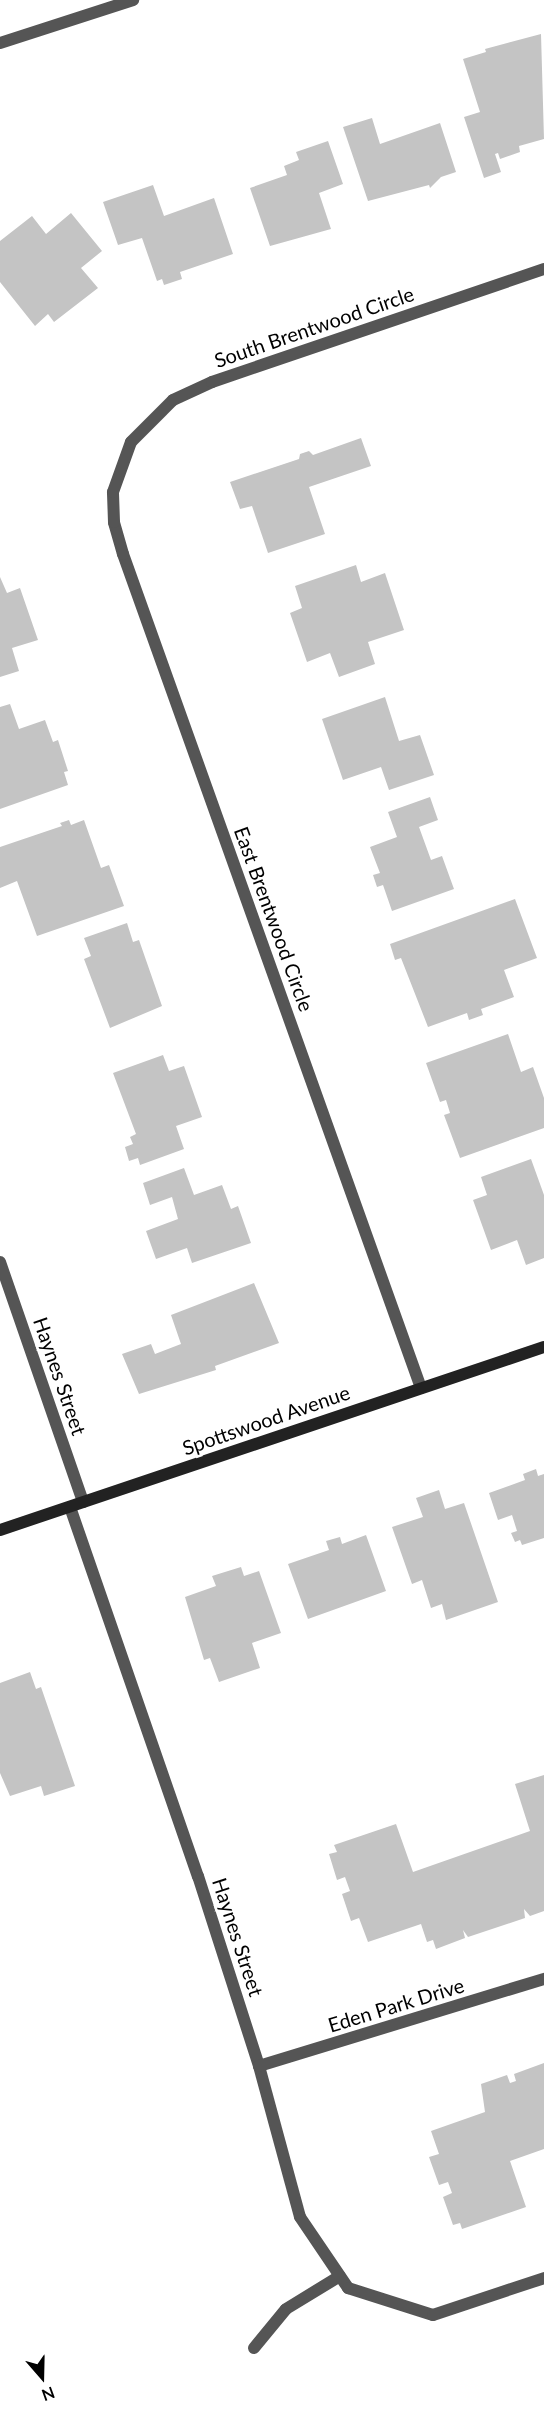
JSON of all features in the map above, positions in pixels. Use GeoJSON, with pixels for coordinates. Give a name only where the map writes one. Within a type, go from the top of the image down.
{"type":"FeatureCollection","features":[{"type":"Feature","properties":{"kind":"street"},"geometry":{"type":"LineString","coordinates":[[0,43],[133,0]]}},
{"type":"Feature","properties":{"kind":"street","name":"South Brentwood Circle"},"geometry":{"type":"LineString","coordinates":[[122,459],[146,423],[183,395],[544,269]]}},
{"type":"Feature","properties":{"kind":"street","name":"East Brentwood Circle"},"geometry":{"type":"LineString","coordinates":[[122,459],[113,492],[114,522],[123,554],[421,1388]]}},
{"type":"Feature","properties":{"kind":"street","name":"Haynes Street"},"geometry":{"type":"LineString","coordinates":[[0,1262],[83,1502]]}},
{"type":"Feature","properties":{"kind":"street","name":"Spottswood Avenue"},"geometry":{"type":"LineString","coordinates":[[0,1530],[544,1347]]}},
{"type":"Feature","properties":{"kind":"street","name":"Haynes Street"},"geometry":{"type":"LineString","coordinates":[[70,1507],[198,1876],[259,2066],[300,2217],[348,2289],[433,2315],[544,2278]]}},
{"type":"Feature","properties":{"kind":"street","name":"Eden Park Drive"},"geometry":{"type":"LineString","coordinates":[[259,2066],[544,1979]]}},
{"type":"Feature","properties":{"kind":"street"},"geometry":{"type":"LineString","coordinates":[[254,2348],[286,2309],[340,2276]]}},
{"type":"Feature","properties":{"kind":"building"},"geometry":{"type":"Polygon","coordinates":[[[541,34],[544,139],[519,146],[520,152],[500,159],[498,153],[495,154],[501,172],[484,178],[464,117],[480,112],[463,59],[486,52],[485,49],[541,34]]]}},
{"type":"Feature","properties":{"kind":"building"},"geometry":{"type":"Polygon","coordinates":[[[372,118],[380,144],[440,123],[456,172],[441,177],[430,188],[429,185],[368,201],[343,127],[372,118]]]}},
{"type":"Feature","properties":{"kind":"building"},"geometry":{"type":"Polygon","coordinates":[[[328,141],[343,184],[319,193],[331,229],[270,246],[250,188],[287,175],[284,166],[299,160],[296,152],[328,141]]]}},
{"type":"Feature","properties":{"kind":"building"},"geometry":{"type":"Polygon","coordinates":[[[153,185],[164,216],[214,198],[233,254],[180,272],[182,279],[164,285],[162,279],[157,281],[142,238],[118,245],[103,202],[153,185]]]}},
{"type":"Feature","properties":{"kind":"building"},"geometry":{"type":"Polygon","coordinates":[[[71,213],[102,251],[81,268],[98,288],[54,322],[48,314],[35,326],[0,282],[0,241],[32,216],[46,234],[71,213]]]}},
{"type":"Feature","properties":{"kind":"building"},"geometry":{"type":"Polygon","coordinates":[[[361,438],[371,466],[309,487],[325,534],[268,553],[252,506],[240,509],[230,482],[299,459],[300,454],[309,451],[313,455],[361,438]]]}},
{"type":"Feature","properties":{"kind":"building"},"geometry":{"type":"Polygon","coordinates":[[[356,565],[361,582],[385,573],[404,630],[368,642],[375,664],[339,677],[330,653],[307,662],[290,613],[302,608],[295,586],[356,565]]]}},
{"type":"Feature","properties":{"kind":"building"},"geometry":{"type":"Polygon","coordinates":[[[0,577],[7,593],[20,588],[38,640],[12,648],[19,671],[0,677],[0,577]]]}},
{"type":"Feature","properties":{"kind":"building"},"geometry":{"type":"Polygon","coordinates":[[[385,697],[399,741],[420,735],[434,775],[389,790],[381,767],[343,780],[322,719],[385,697]]]}},
{"type":"Feature","properties":{"kind":"building"},"geometry":{"type":"Polygon","coordinates":[[[10,704],[19,729],[45,720],[53,742],[58,740],[68,771],[64,772],[68,785],[0,809],[0,707],[10,704]]]}},
{"type":"Feature","properties":{"kind":"building"},"geometry":{"type":"Polygon","coordinates":[[[430,797],[438,820],[419,827],[431,860],[442,856],[454,889],[392,911],[383,885],[377,887],[373,875],[380,873],[370,847],[397,837],[388,812],[430,797]]]}},
{"type":"Feature","properties":{"kind":"building"},"geometry":{"type":"Polygon","coordinates":[[[69,820],[71,825],[84,820],[101,868],[109,865],[124,906],[37,936],[17,881],[0,888],[0,847],[62,826],[60,823],[69,820]]]}},
{"type":"Feature","properties":{"kind":"building"},"geometry":{"type":"Polygon","coordinates":[[[515,899],[537,958],[504,970],[514,997],[481,1009],[483,1015],[469,1020],[467,1013],[428,1027],[401,958],[395,960],[390,944],[515,899]]]}},
{"type":"Feature","properties":{"kind":"building"},"geometry":{"type":"Polygon","coordinates":[[[127,923],[133,942],[139,940],[162,1006],[110,1028],[84,959],[91,956],[84,938],[127,923]]]}},
{"type":"Feature","properties":{"kind":"building"},"geometry":{"type":"Polygon","coordinates":[[[508,1034],[521,1072],[533,1067],[544,1098],[544,1128],[460,1158],[444,1115],[450,1113],[446,1100],[440,1102],[426,1063],[508,1034]]]}},
{"type":"Feature","properties":{"kind":"building"},"geometry":{"type":"Polygon","coordinates":[[[163,1055],[169,1071],[184,1066],[202,1117],[176,1126],[184,1149],[140,1165],[138,1158],[129,1161],[125,1147],[133,1144],[130,1137],[136,1134],[113,1073],[163,1055]]]}},
{"type":"Feature","properties":{"kind":"building"},"geometry":{"type":"Polygon","coordinates":[[[531,1159],[544,1195],[544,1258],[526,1265],[517,1240],[491,1250],[473,1200],[487,1195],[481,1177],[531,1159]]]}},
{"type":"Feature","properties":{"kind":"building"},"geometry":{"type":"Polygon","coordinates":[[[184,1168],[194,1195],[222,1185],[231,1209],[238,1206],[251,1243],[192,1263],[187,1248],[156,1259],[146,1231],[178,1219],[172,1197],[150,1205],[143,1183],[184,1168]]]}},
{"type":"Feature","properties":{"kind":"building"},"geometry":{"type":"Polygon","coordinates":[[[254,1283],[279,1343],[215,1366],[216,1370],[139,1394],[122,1354],[151,1344],[155,1354],[181,1344],[171,1315],[254,1283]]]}},
{"type":"Feature","properties":{"kind":"building"},"geometry":{"type":"Polygon","coordinates":[[[536,1469],[538,1476],[544,1474],[544,1538],[522,1545],[520,1540],[515,1542],[511,1533],[517,1531],[512,1515],[498,1520],[489,1493],[525,1480],[523,1474],[536,1469]]]}},
{"type":"Feature","properties":{"kind":"building"},"geometry":{"type":"Polygon","coordinates":[[[439,1490],[445,1509],[464,1503],[498,1602],[446,1620],[442,1604],[431,1608],[422,1580],[412,1584],[392,1527],[423,1517],[416,1498],[439,1490]]]}},
{"type":"Feature","properties":{"kind":"building"},"geometry":{"type":"Polygon","coordinates":[[[366,1535],[386,1591],[308,1619],[288,1564],[329,1550],[326,1541],[340,1537],[342,1544],[366,1535]]]}},
{"type":"Feature","properties":{"kind":"building"},"geometry":{"type":"Polygon","coordinates":[[[241,1567],[244,1576],[259,1571],[281,1633],[252,1643],[260,1668],[219,1682],[210,1658],[204,1660],[185,1597],[216,1586],[212,1576],[241,1567]]]}},
{"type":"Feature","properties":{"kind":"building"},"geometry":{"type":"Polygon","coordinates":[[[30,1672],[36,1689],[41,1687],[75,1786],[44,1796],[41,1786],[10,1796],[0,1773],[0,1683],[30,1672]]]}},
{"type":"Feature","properties":{"kind":"building"},"geometry":{"type":"Polygon","coordinates":[[[544,1775],[544,1911],[530,1916],[524,1909],[525,1918],[468,1937],[463,1930],[465,1938],[436,1949],[433,1940],[427,1942],[421,1924],[368,1942],[359,1918],[351,1921],[342,1894],[350,1891],[345,1877],[337,1880],[329,1854],[337,1852],[334,1845],[396,1824],[413,1872],[530,1831],[515,1784],[544,1775]]]}},
{"type":"Feature","properties":{"kind":"building"},"geometry":{"type":"Polygon","coordinates":[[[544,2063],[544,2149],[510,2161],[526,2207],[462,2229],[460,2223],[453,2225],[443,2197],[452,2193],[448,2182],[439,2185],[429,2157],[439,2154],[431,2131],[485,2112],[481,2084],[507,2075],[510,2083],[516,2081],[514,2074],[544,2063]]]}}]}
